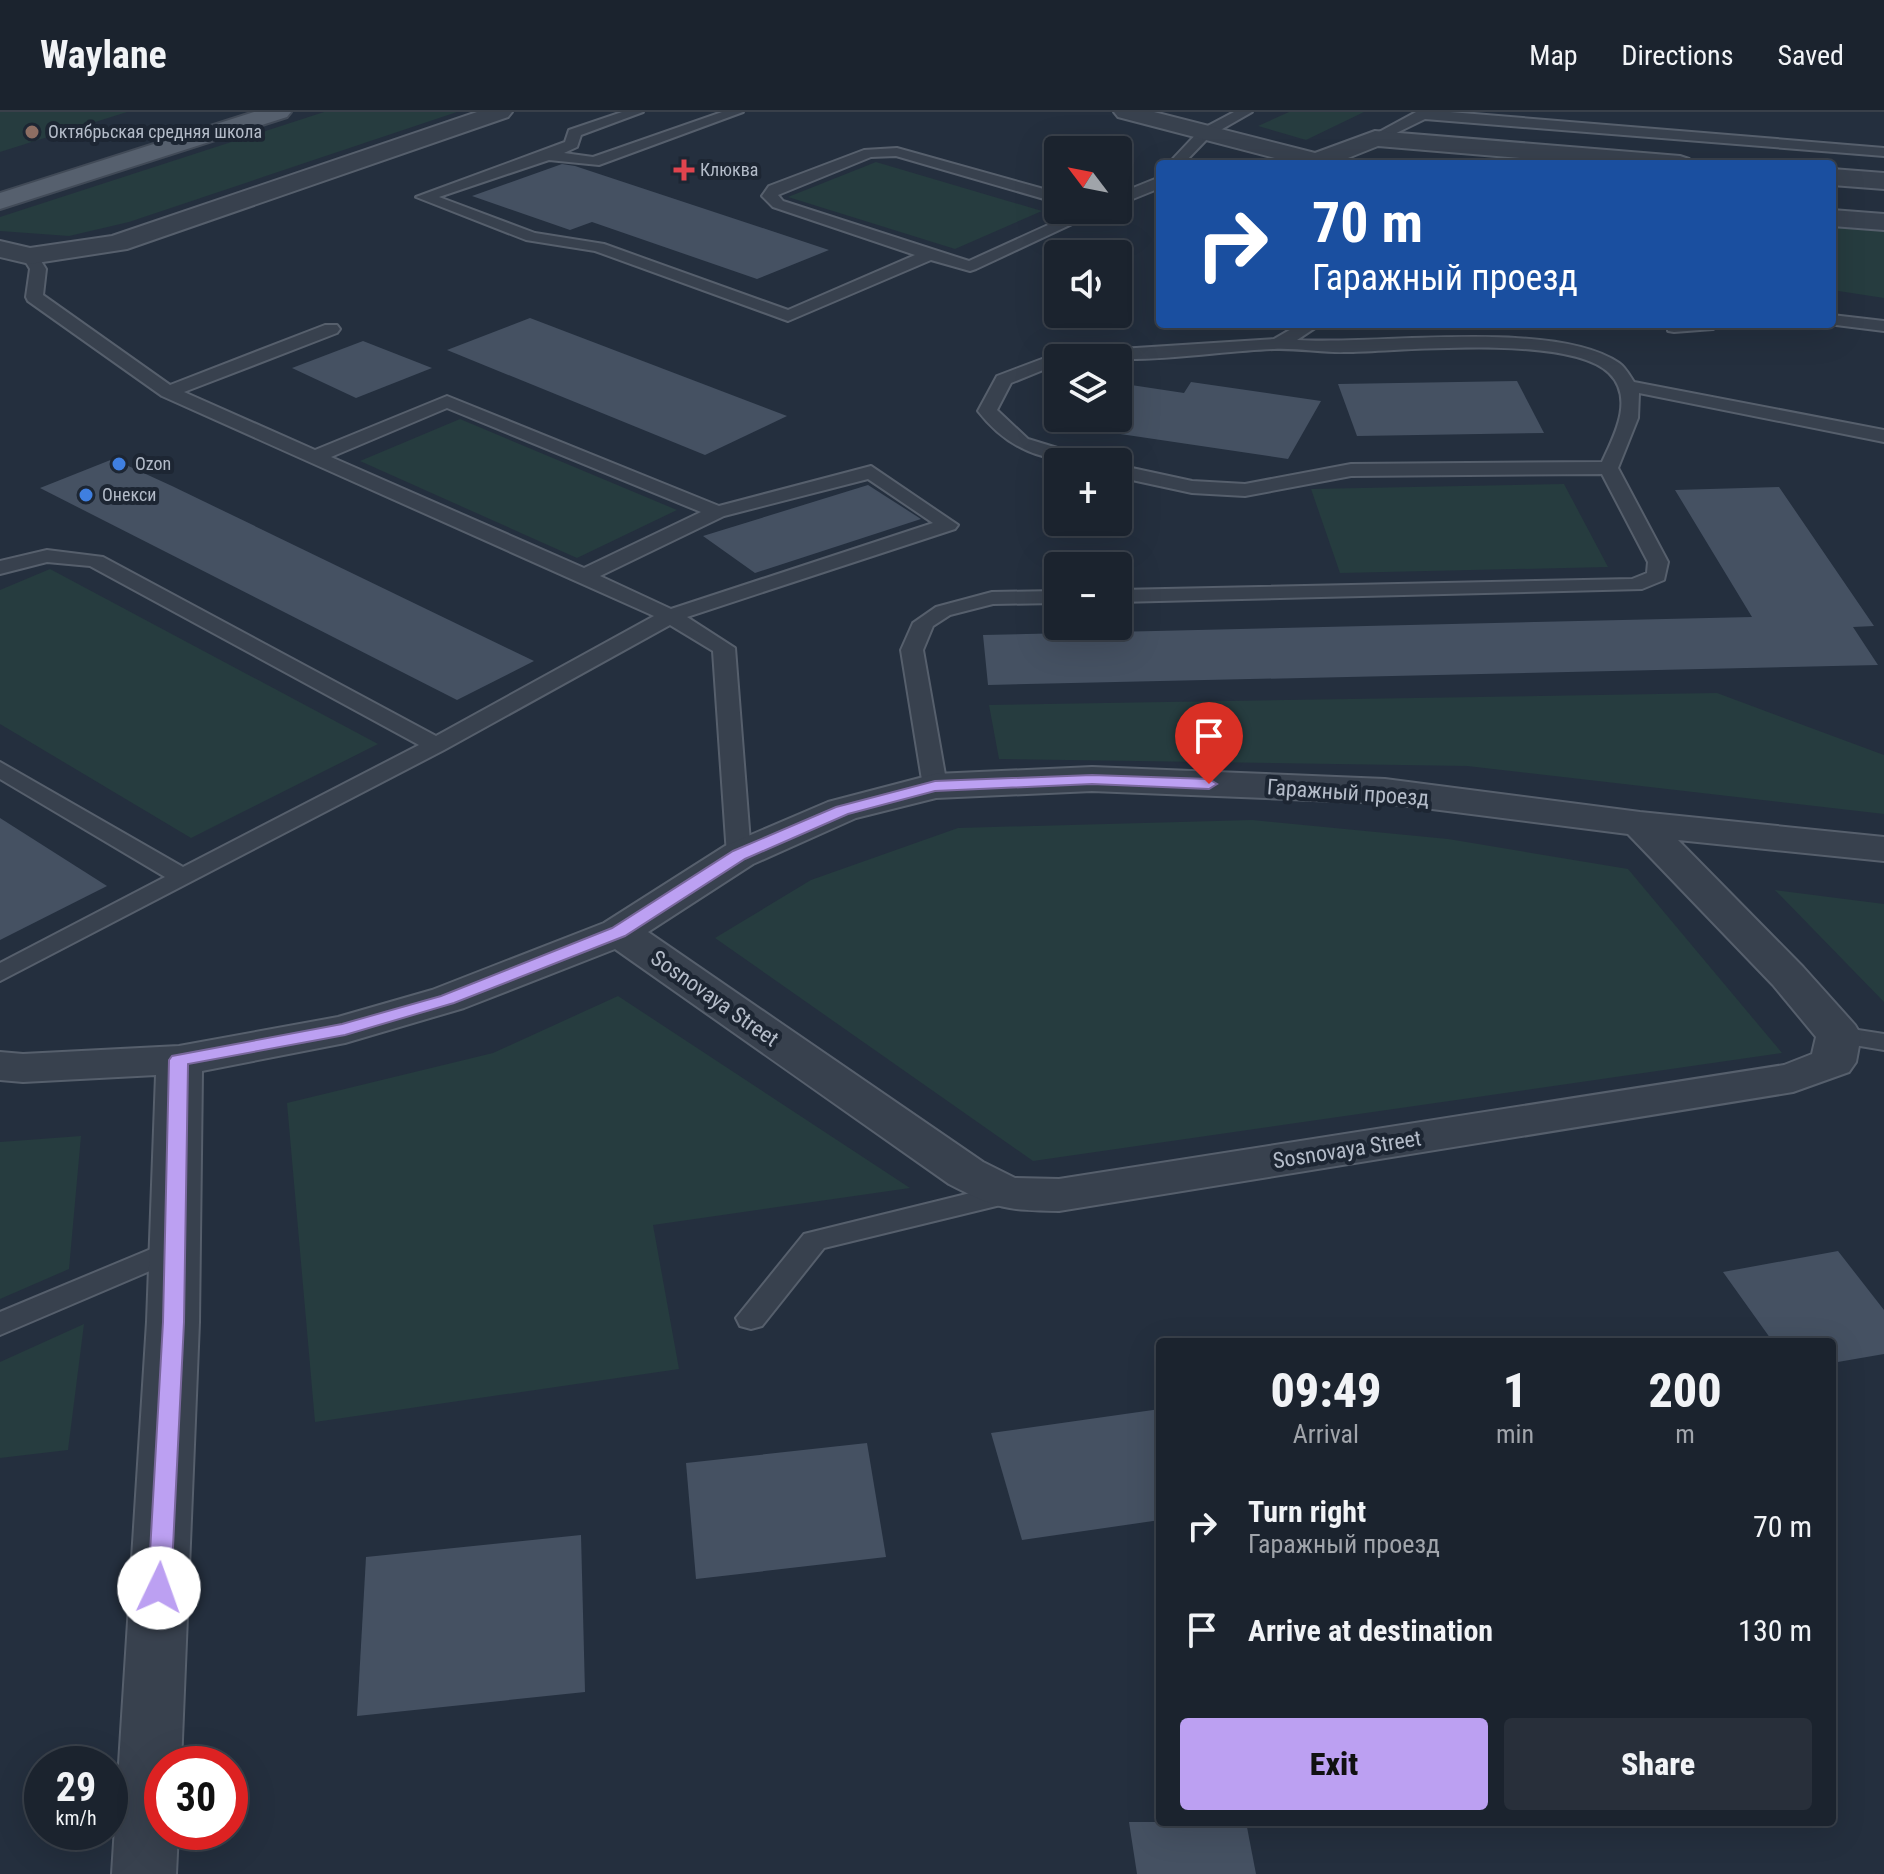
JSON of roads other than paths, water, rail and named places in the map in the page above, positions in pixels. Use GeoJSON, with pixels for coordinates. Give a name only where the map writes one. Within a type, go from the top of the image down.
{"type":"FeatureCollection","features":[{"type":"Feature","properties":{"kind":"main road"},"geometry":{"type":"LineString","coordinates":[[0,201],[279,112]]}},
{"type":"Feature","properties":{"kind":"street"},"geometry":{"type":"LineString","coordinates":[[0,249],[30,256],[117,243],[500,112]]}},
{"type":"Feature","properties":{"kind":"street"},"geometry":{"type":"LineString","coordinates":[[1126,112],[1310,160]]}},
{"type":"Feature","properties":{"kind":"street"},"geometry":{"type":"LineString","coordinates":[[1328,160],[1375,138],[1633,160]]}},
{"type":"Feature","properties":{"kind":"street"},"geometry":{"type":"LineString","coordinates":[[1836,177],[1884,181]]}},
{"type":"Feature","properties":{"kind":"street"},"geometry":{"type":"LineString","coordinates":[[1836,218],[1884,222]]}},
{"type":"Feature","properties":{"kind":"street","name":"Гаражный проезд"},"geometry":{"type":"LineString","coordinates":[[0,1066],[23,1068],[179,1060],[250,1049],[360,1025],[448,999],[619,932],[739,855],[842,810],[935,786],[1092,779],[1385,791],[1640,824],[1884,849]]}},
{"type":"Feature","properties":{"kind":"street"},"geometry":{"type":"LineString","coordinates":[[1640,824],[1788,976],[1839,1035]]}},
{"type":"Feature","properties":{"kind":"street","name":"Sosnovaya Street"},"geometry":{"type":"LineString","coordinates":[[619,932],[966,1173],[1007,1194],[1059,1195],[1793,1078],[1833,1062],[1839,1035]]}},
{"type":"Feature","properties":{"kind":"street"},"geometry":{"type":"LineString","coordinates":[[144,1874],[175,1249],[179,1060]]}},
{"type":"Feature","properties":{"kind":"lane"},"geometry":{"type":"LineString","coordinates":[[636,112],[574,133],[572,144],[548,155],[424,197],[532,237],[598,247],[788,316],[930,255]]}},
{"type":"Feature","properties":{"kind":"lane"},"geometry":{"type":"LineString","coordinates":[[548,155],[594,162],[736,112]]}},
{"type":"Feature","properties":{"kind":"lane"},"geometry":{"type":"LineString","coordinates":[[1179,160],[1205,133],[1245,112]]}},
{"type":"Feature","properties":{"kind":"lane"},"geometry":{"type":"LineString","coordinates":[[1375,138],[1424,113],[1884,152]]}},
{"type":"Feature","properties":{"kind":"lane"},"geometry":{"type":"LineString","coordinates":[[1044,194],[897,152],[869,153],[774,189],[770,196],[778,204],[970,266],[1063,224]]}},
{"type":"Feature","properties":{"kind":"lane"},"geometry":{"type":"LineString","coordinates":[[1132,194],[1156,184]]}},
{"type":"Feature","properties":{"kind":"lane"},"geometry":{"type":"LineString","coordinates":[[30,256],[38,269],[34,297],[168,392],[584,576],[670,616],[724,648],[739,855]]}},
{"type":"Feature","properties":{"kind":"lane"},"geometry":{"type":"LineString","coordinates":[[1836,320],[1884,326]]}},
{"type":"Feature","properties":{"kind":"lane"},"geometry":{"type":"LineString","coordinates":[[1278,344],[1305,328]]}},
{"type":"Feature","properties":{"kind":"lane"},"geometry":{"type":"LineString","coordinates":[[168,392],[331,329]]}},
{"type":"Feature","properties":{"kind":"lane"},"geometry":{"type":"LineString","coordinates":[[1132,353],[1278,344],[1343,347],[1541,344],[1598,356],[1617,369],[1629,386],[1628,426],[1609,468]]}},
{"type":"Feature","properties":{"kind":"lane"},"geometry":{"type":"LineString","coordinates":[[1044,364],[1003,380],[987,411],[1021,443],[1044,450]]}},
{"type":"Feature","properties":{"kind":"lane"},"geometry":{"type":"LineString","coordinates":[[1629,386],[1884,436]]}},
{"type":"Feature","properties":{"kind":"lane"},"geometry":{"type":"LineString","coordinates":[[315,457],[447,401],[717,512]]}},
{"type":"Feature","properties":{"kind":"lane"},"geometry":{"type":"LineString","coordinates":[[1132,474],[1192,487],[1245,490],[1351,470],[1609,468]]}},
{"type":"Feature","properties":{"kind":"lane"},"geometry":{"type":"LineString","coordinates":[[1132,596],[1635,585],[1657,576],[1658,562],[1609,468]]}},
{"type":"Feature","properties":{"kind":"lane"},"geometry":{"type":"LineString","coordinates":[[0,973],[436,745],[670,616],[948,525],[871,472],[717,512],[584,576]]}},
{"type":"Feature","properties":{"kind":"lane"},"geometry":{"type":"LineString","coordinates":[[0,568],[35,556],[65,554],[96,561],[436,745]]}},
{"type":"Feature","properties":{"kind":"lane"},"geometry":{"type":"LineString","coordinates":[[935,786],[912,650],[924,623],[943,611],[992,598],[1044,597]]}},
{"type":"Feature","properties":{"kind":"lane"},"geometry":{"type":"LineString","coordinates":[[0,769],[182,877]]}},
{"type":"Feature","properties":{"kind":"lane"},"geometry":{"type":"LineString","coordinates":[[1839,1035],[1884,1042]]}},
{"type":"Feature","properties":{"kind":"lane"},"geometry":{"type":"LineString","coordinates":[[751,1318],[814,1241],[1007,1194]]}},
{"type":"Feature","properties":{"kind":"lane"},"geometry":{"type":"LineString","coordinates":[[0,1324],[175,1249]]}},
{"type":"Feature","properties":{"kind":"place","name":"Октябрьская средняя школа"},"geometry":{"type":"Point","coordinates":[32,132]}},
{"type":"Feature","properties":{"kind":"place","name":"Клюква"},"geometry":{"type":"Point","coordinates":[684,170]}},
{"type":"Feature","properties":{"kind":"place","name":"Ozon"},"geometry":{"type":"Point","coordinates":[119,464]}},
{"type":"Feature","properties":{"kind":"place","name":"Онекси"},"geometry":{"type":"Point","coordinates":[86,495]}}]}
